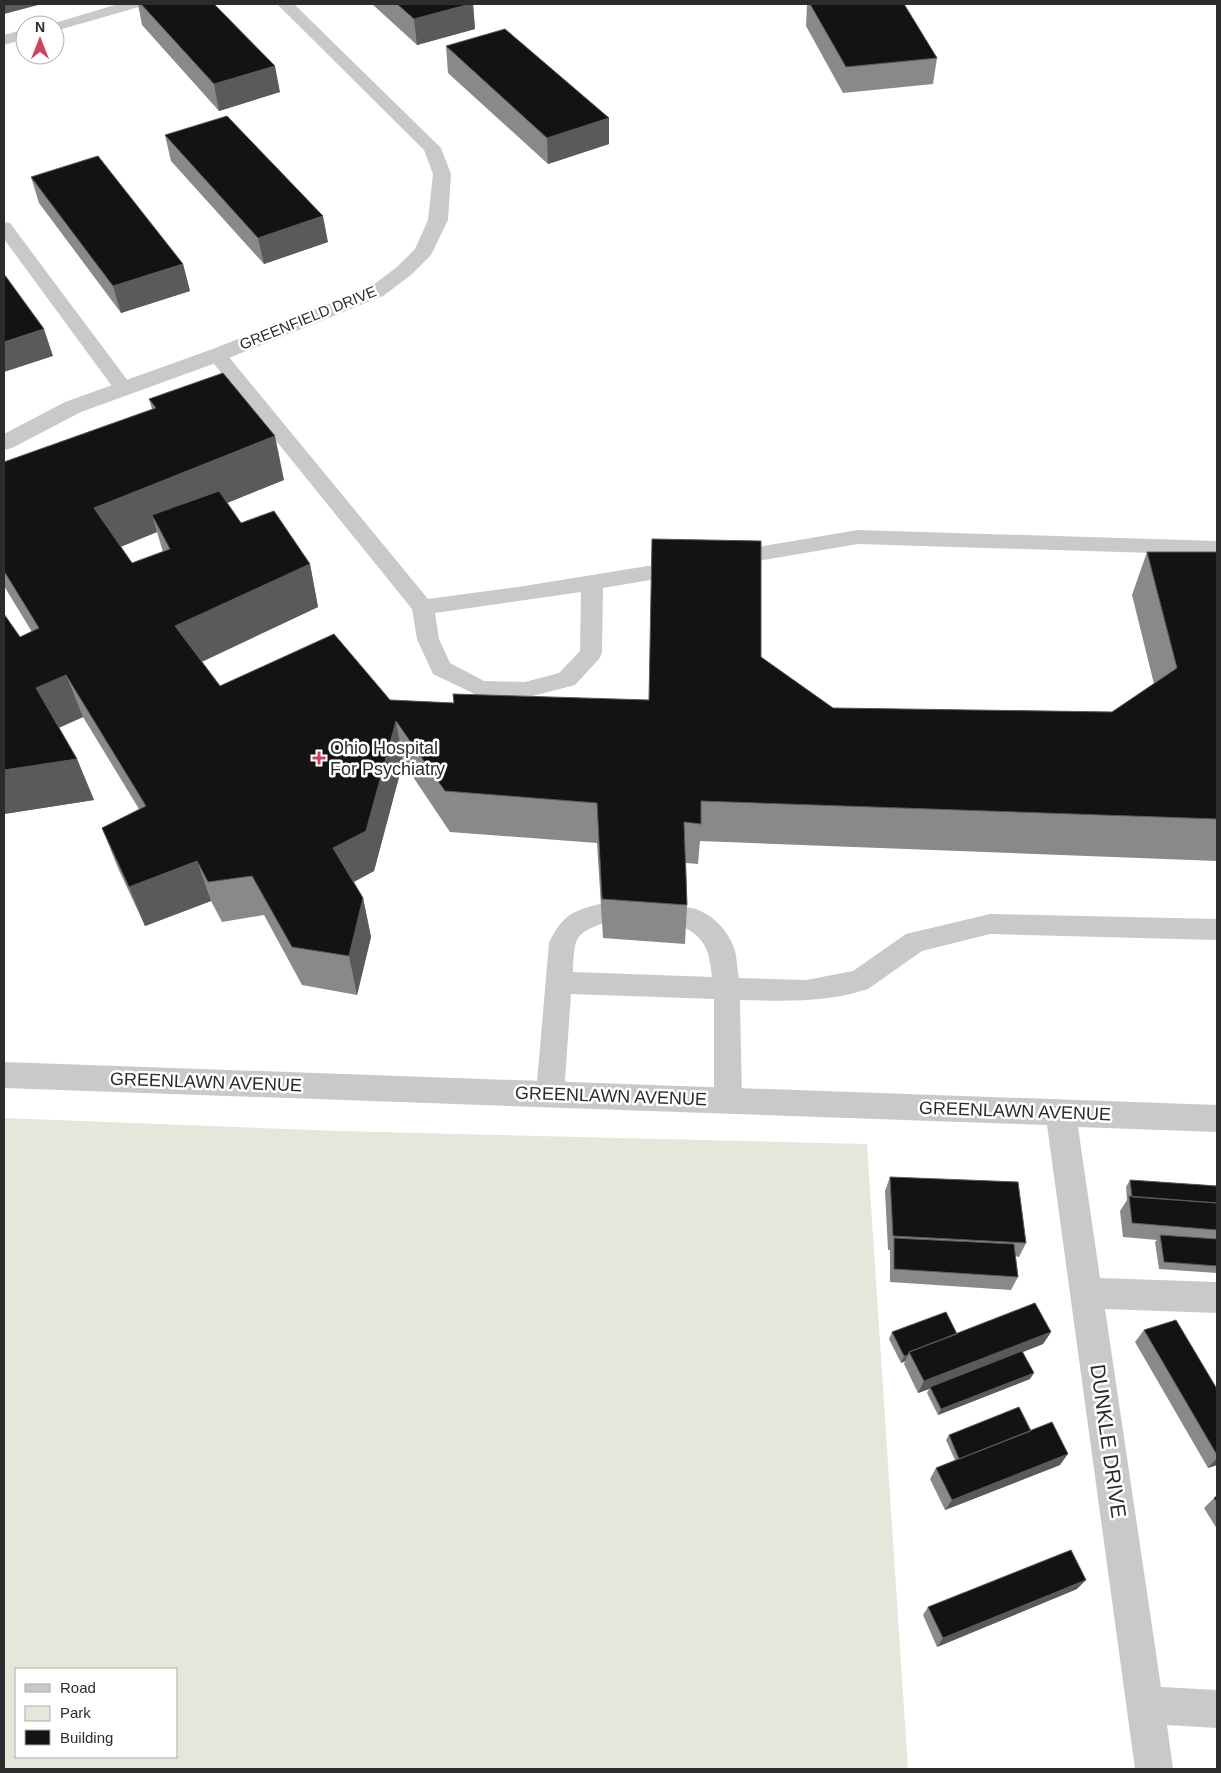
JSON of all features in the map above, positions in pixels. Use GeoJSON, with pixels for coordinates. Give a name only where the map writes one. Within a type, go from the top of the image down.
{"type":"FeatureCollection","features":[{"type":"Feature","properties":{"kind":"street","name":"GREENFIELD DRIVE"},"geometry":{"type":"LineString","coordinates":[[4,443],[73,407],[216,355],[376,292],[404,271],[424,251],[438,220],[442,174],[432,148],[285,4]]}},
{"type":"Feature","properties":{"kind":"street","name":"GREENLAWN AVENUE"},"geometry":{"type":"LineString","coordinates":[[4,1075],[728,1100],[1061,1114],[1217,1118]]}},
{"type":"Feature","properties":{"kind":"street","name":"DUNKLE DRIVE"},"geometry":{"type":"LineString","coordinates":[[1061,1114],[1088,1293],[1154,1769]]}},
{"type":"Feature","properties":{"kind":"street"},"geometry":{"type":"LineString","coordinates":[[1088,1293],[1217,1297]]}},
{"type":"Feature","properties":{"kind":"street"},"geometry":{"type":"LineString","coordinates":[[1145,1705],[1217,1709]]}},
{"type":"Feature","properties":{"kind":"lane"},"geometry":{"type":"LineString","coordinates":[[65,23],[134,4]]}},
{"type":"Feature","properties":{"kind":"lane"},"geometry":{"type":"LineString","coordinates":[[4,227],[124,388]]}},
{"type":"Feature","properties":{"kind":"lane"},"geometry":{"type":"LineString","coordinates":[[216,355],[423,607],[428,639],[441,668],[481,689],[525,690],[567,679],[591,653],[592,583]]}},
{"type":"Feature","properties":{"kind":"lane"},"geometry":{"type":"LineString","coordinates":[[423,607],[592,583],[858,537],[1217,548]]}},
{"type":"Feature","properties":{"kind":"lane"},"geometry":{"type":"LineString","coordinates":[[550,1094],[562,943],[568,928],[582,918],[600,914]]}},
{"type":"Feature","properties":{"kind":"lane"},"geometry":{"type":"LineString","coordinates":[[683,916],[699,922],[711,933],[722,950],[727,989],[728,1100]]}},
{"type":"Feature","properties":{"kind":"lane"},"geometry":{"type":"LineString","coordinates":[[558,983],[806,991],[859,981],[915,942],[990,924],[1217,930]]}},
{"type":"Feature","properties":{"kind":"green space"},"geometry":{"type":"Polygon","coordinates":[[[4,1118],[340,1131],[867,1144],[908,1769],[4,1769],[4,1118]]]}},
{"type":"Feature","properties":{"kind":"building"},"geometry":{"type":"Polygon","coordinates":[[[141,4],[214,4],[275,66],[214,84],[141,4]]]}},
{"type":"Feature","properties":{"kind":"building"},"geometry":{"type":"Polygon","coordinates":[[[397,4],[470,4],[414,19],[397,4]]]}},
{"type":"Feature","properties":{"kind":"building"},"geometry":{"type":"Polygon","coordinates":[[[810,4],[904,4],[937,58],[846,67],[810,4]]]}},
{"type":"Feature","properties":{"kind":"building"},"geometry":{"type":"Polygon","coordinates":[[[505,29],[609,118],[547,138],[446,46],[505,29]]]}},
{"type":"Feature","properties":{"kind":"building"},"geometry":{"type":"Polygon","coordinates":[[[227,116],[323,216],[258,238],[165,135],[227,116]]]}},
{"type":"Feature","properties":{"kind":"building"},"geometry":{"type":"Polygon","coordinates":[[[98,156],[183,264],[113,286],[31,177],[98,156]]]}},
{"type":"Feature","properties":{"kind":"building"},"geometry":{"type":"Polygon","coordinates":[[[4,274],[44,329],[4,342],[4,274]]]}},
{"type":"Feature","properties":{"kind":"building"},"geometry":{"type":"Polygon","coordinates":[[[223,373],[275,436],[94,508],[132,563],[170,549],[152,515],[219,491],[241,523],[274,511],[310,564],[175,626],[220,686],[334,634],[390,700],[454,703],[453,694],[649,700],[652,539],[761,541],[761,657],[833,708],[1112,712],[1177,668],[1147,552],[1217,552],[1217,819],[701,801],[701,824],[684,822],[687,905],[602,899],[597,803],[445,791],[396,721],[366,831],[333,848],[363,898],[349,956],[292,947],[252,876],[208,882],[197,861],[129,887],[102,828],[146,806],[66,675],[36,688],[77,759],[4,770],[4,614],[20,637],[39,628],[4,571],[4,462],[156,408],[149,399],[223,373]]]}},
{"type":"Feature","properties":{"kind":"building"},"geometry":{"type":"Polygon","coordinates":[[[890,1177],[1018,1182],[1026,1243],[893,1236],[890,1177]]]}},
{"type":"Feature","properties":{"kind":"building"},"geometry":{"type":"Polygon","coordinates":[[[1130,1180],[1217,1186],[1217,1203],[1132,1197],[1130,1180]]]}},
{"type":"Feature","properties":{"kind":"building"},"geometry":{"type":"Polygon","coordinates":[[[1129,1196],[1217,1203],[1217,1230],[1132,1223],[1129,1196]]]}},
{"type":"Feature","properties":{"kind":"building"},"geometry":{"type":"Polygon","coordinates":[[[1160,1235],[1217,1239],[1217,1266],[1164,1262],[1160,1235]]]}},
{"type":"Feature","properties":{"kind":"building"},"geometry":{"type":"Polygon","coordinates":[[[894,1238],[1014,1244],[1018,1277],[894,1269],[894,1238]]]}},
{"type":"Feature","properties":{"kind":"building"},"geometry":{"type":"Polygon","coordinates":[[[1035,1303],[1051,1332],[924,1381],[909,1352],[1035,1303]]]}},
{"type":"Feature","properties":{"kind":"building"},"geometry":{"type":"Polygon","coordinates":[[[946,1312],[957,1334],[909,1352],[908,1355],[904,1356],[892,1332],[946,1312]]]}},
{"type":"Feature","properties":{"kind":"building"},"geometry":{"type":"Polygon","coordinates":[[[1176,1320],[1217,1389],[1217,1455],[1144,1330],[1176,1320]]]}},
{"type":"Feature","properties":{"kind":"building"},"geometry":{"type":"Polygon","coordinates":[[[1022,1351],[1034,1373],[941,1409],[930,1387],[1022,1351]]]}},
{"type":"Feature","properties":{"kind":"building"},"geometry":{"type":"Polygon","coordinates":[[[1019,1407],[1031,1431],[959,1459],[949,1435],[1019,1407]]]}},
{"type":"Feature","properties":{"kind":"building"},"geometry":{"type":"Polygon","coordinates":[[[1052,1422],[1068,1454],[952,1500],[936,1468],[1052,1422]]]}},
{"type":"Feature","properties":{"kind":"building"},"geometry":{"type":"Polygon","coordinates":[[[1071,1550],[1086,1580],[943,1638],[928,1607],[1071,1550]]]}},
{"type":"Feature","properties":{"kind":"place","name":"Ohio Hospital For Psychiatry"},"geometry":{"type":"Point","coordinates":[319,758]}}]}
